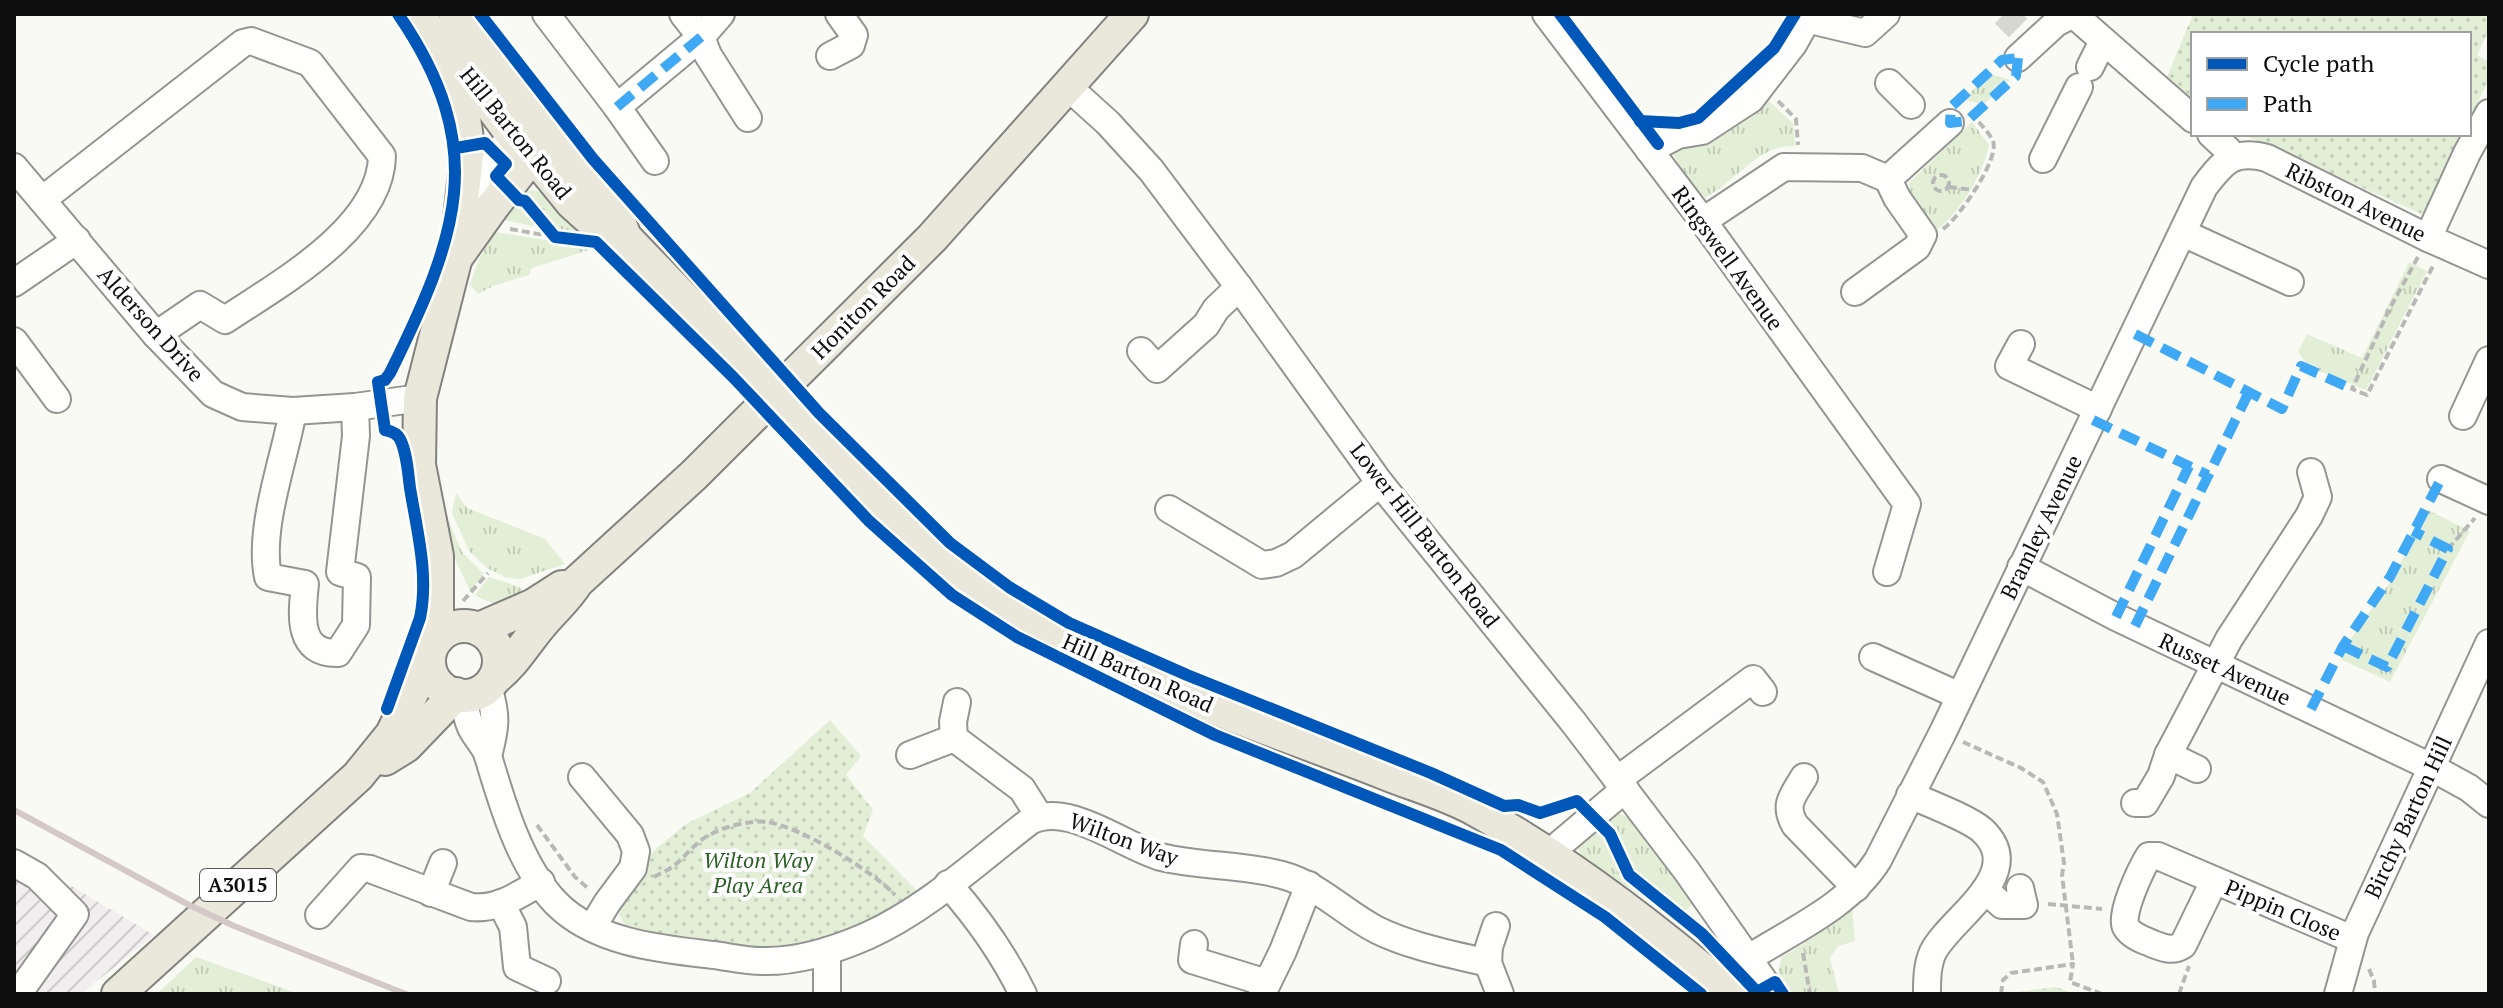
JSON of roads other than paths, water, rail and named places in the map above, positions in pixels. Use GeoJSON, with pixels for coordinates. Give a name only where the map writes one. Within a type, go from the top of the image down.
{"type":"FeatureCollection","features":[{"type":"Feature","properties":{"kind":"main road","name":"Honiton Road"},"geometry":{"type":"LineString","coordinates":[[358,776],[406,746],[475,689],[507,669],[546,619],[565,601],[577,582],[643,523],[932,238],[1132,14]]}},
{"type":"Feature","properties":{"kind":"main road","name":"Hill Barton Road"},"geometry":{"type":"LineString","coordinates":[[436,22],[529,139],[567,196],[593,222],[625,237],[905,528],[1017,614],[1097,659],[1152,684],[1469,806],[1616,899],[1731,994]]}},
{"type":"Feature","properties":{"kind":"main road","name":"A3015"},"geometry":{"type":"LineString","coordinates":[[433,648],[437,556],[419,465],[420,398],[456,257],[468,145],[463,112],[443,65],[436,22]]}},
{"type":"Feature","properties":{"kind":"main road","name":"Hill Barton Road"},"geometry":{"type":"LineString","coordinates":[[529,139],[612,203],[625,237]]}},
{"type":"Feature","properties":{"kind":"main road","name":"A3015"},"geometry":{"type":"LineString","coordinates":[[456,257],[511,183],[529,139]]}},
{"type":"Feature","properties":{"kind":"main road"},"geometry":{"type":"LineString","coordinates":[[511,183],[549,186],[567,196]]}},
{"type":"Feature","properties":{"kind":"main road","name":"A3015"},"geometry":{"type":"LineString","coordinates":[[437,556],[477,628]]}},
{"type":"Feature","properties":{"kind":"main road","name":"Honiton Road"},"geometry":{"type":"LineString","coordinates":[[477,628],[534,605],[553,591],[577,582]]}},
{"type":"Feature","properties":{"kind":"main road"},"geometry":{"type":"LineString","coordinates":[[454,627],[477,628],[487,634],[497,650],[498,670],[475,689],[439,684],[433,677],[433,648],[454,627]]}},
{"type":"Feature","properties":{"kind":"main road","name":"Honiton Road"},"geometry":{"type":"LineString","coordinates":[[118,994],[358,776],[392,734],[433,648]]}},
{"type":"Feature","properties":{"kind":"street"},"geometry":{"type":"LineString","coordinates":[[546,14],[655,161]]}},
{"type":"Feature","properties":{"kind":"street"},"geometry":{"type":"LineString","coordinates":[[683,14],[701,37],[708,55],[748,118]]}},
{"type":"Feature","properties":{"kind":"street"},"geometry":{"type":"LineString","coordinates":[[617,107],[701,37],[721,14]]}},
{"type":"Feature","properties":{"kind":"street"},"geometry":{"type":"LineString","coordinates":[[830,56],[851,45],[854,35],[839,14]]}},
{"type":"Feature","properties":{"kind":"street","name":"Ringswell Avenue"},"geometry":{"type":"LineString","coordinates":[[1546,14],[1703,221],[1907,504],[1887,572]]}},
{"type":"Feature","properties":{"kind":"street"},"geometry":{"type":"LineString","coordinates":[[1649,150],[1678,135],[1702,131],[1751,99],[1794,43],[1808,16],[1865,33],[1886,14]]}},
{"type":"Feature","properties":{"kind":"street"},"geometry":{"type":"LineString","coordinates":[[2024,43],[2073,14],[2191,117]]}},
{"type":"Feature","properties":{"kind":"street"},"geometry":{"type":"LineString","coordinates":[[42,200],[243,43],[251,41],[310,63],[323,76],[382,156],[382,172],[373,195],[359,217],[282,282],[225,320],[200,305],[156,335]]}},
{"type":"Feature","properties":{"kind":"street"},"geometry":{"type":"LineString","coordinates":[[2043,159],[2103,41]]}},
{"type":"Feature","properties":{"kind":"street"},"geometry":{"type":"LineString","coordinates":[[1888,179],[1940,119],[1889,83]]}},
{"type":"Feature","properties":{"kind":"street","name":"Lower Hill Barton Road"},"geometry":{"type":"LineString","coordinates":[[1066,85],[1108,123],[1151,170],[1380,483],[1574,723],[1686,870],[1773,994]]}},
{"type":"Feature","properties":{"kind":"street"},"geometry":{"type":"LineString","coordinates":[[2436,241],[2467,153],[2489,113]]}},
{"type":"Feature","properties":{"kind":"street"},"geometry":{"type":"LineString","coordinates":[[2213,136],[2228,150],[2227,161]]}},
{"type":"Feature","properties":{"kind":"street"},"geometry":{"type":"LineString","coordinates":[[460,223],[496,155],[529,139]]}},
{"type":"Feature","properties":{"kind":"street","name":"Ribston Avenue"},"geometry":{"type":"LineString","coordinates":[[2227,161],[2252,154],[2267,158],[2489,265]]}},
{"type":"Feature","properties":{"kind":"street","name":"Bramley Avenue"},"geometry":{"type":"LineString","coordinates":[[1749,958],[1856,888],[1878,860],[1943,732],[2204,187],[2227,161]]}},
{"type":"Feature","properties":{"kind":"street","name":"Alderson Drive"},"geometry":{"type":"LineString","coordinates":[[14,167],[156,335],[213,394],[242,407],[293,411],[420,398]]}},
{"type":"Feature","properties":{"kind":"street"},"geometry":{"type":"LineString","coordinates":[[1703,221],[1784,167],[1862,168],[1888,179],[1920,241],[1855,292]]}},
{"type":"Feature","properties":{"kind":"street"},"geometry":{"type":"LineString","coordinates":[[2183,233],[2290,282]]}},
{"type":"Feature","properties":{"kind":"street"},"geometry":{"type":"LineString","coordinates":[[14,283],[77,240]]}},
{"type":"Feature","properties":{"kind":"street"},"geometry":{"type":"LineString","coordinates":[[1141,351],[1157,369],[1206,325],[1224,299],[1239,287]]}},
{"type":"Feature","properties":{"kind":"street"},"geometry":{"type":"LineString","coordinates":[[14,341],[57,399]]}},
{"type":"Feature","properties":{"kind":"street"},"geometry":{"type":"LineString","coordinates":[[2021,344],[2009,366],[2098,409]]}},
{"type":"Feature","properties":{"kind":"street"},"geometry":{"type":"LineString","coordinates":[[2463,416],[2489,360]]}},
{"type":"Feature","properties":{"kind":"street"},"geometry":{"type":"LineString","coordinates":[[293,411],[269,516],[264,560],[268,577],[305,584],[301,621],[308,640],[325,653],[338,653],[356,625],[357,577],[340,572],[356,436],[355,407]]}},
{"type":"Feature","properties":{"kind":"street"},"geometry":{"type":"LineString","coordinates":[[2135,803],[2145,803],[2152,793],[2168,755],[2229,639],[2309,516],[2318,497],[2311,472]]}},
{"type":"Feature","properties":{"kind":"street"},"geometry":{"type":"LineString","coordinates":[[2441,479],[2489,501]]}},
{"type":"Feature","properties":{"kind":"street"},"geometry":{"type":"LineString","coordinates":[[1169,508],[1262,565],[1293,555],[1380,483]]}},
{"type":"Feature","properties":{"kind":"street","name":"Russet Avenue"},"geometry":{"type":"LineString","coordinates":[[2021,567],[2116,617],[2431,767],[2469,788],[2489,804]]}},
{"type":"Feature","properties":{"kind":"street","name":"Birchy Barton Hill"},"geometry":{"type":"LineString","coordinates":[[2338,994],[2352,939],[2489,643]]}},
{"type":"Feature","properties":{"kind":"street"},"geometry":{"type":"LineString","coordinates":[[1873,657],[1960,696]]}},
{"type":"Feature","properties":{"kind":"street"},"geometry":{"type":"LineString","coordinates":[[1551,857],[1621,785],[1753,679],[1763,692]]}},
{"type":"Feature","properties":{"kind":"street","name":"Wilton Way"},"geometry":{"type":"LineString","coordinates":[[475,689],[496,711],[488,756],[499,795],[519,845],[554,901],[572,917],[615,937],[672,950],[762,962],[827,951],[868,936],[908,913],[1039,816],[1058,815],[1159,856],[1283,875],[1309,885],[1374,928],[1402,941],[1488,963]]}},
{"type":"Feature","properties":{"kind":"street"},"geometry":{"type":"LineString","coordinates":[[957,702],[954,738],[1022,789],[1039,816]]}},
{"type":"Feature","properties":{"kind":"street"},"geometry":{"type":"LineString","coordinates":[[910,755],[954,738]]}},
{"type":"Feature","properties":{"kind":"street"},"geometry":{"type":"LineString","coordinates":[[2168,755],[2197,769]]}},
{"type":"Feature","properties":{"kind":"street"},"geometry":{"type":"LineString","coordinates":[[582,777],[630,835],[636,851],[633,868],[592,928]]}},
{"type":"Feature","properties":{"kind":"street"},"geometry":{"type":"LineString","coordinates":[[1804,777],[1789,803],[1788,813],[1795,825],[1856,888]]}},
{"type":"Feature","properties":{"kind":"street"},"geometry":{"type":"LineString","coordinates":[[1910,795],[1980,828],[1988,838],[1996,863],[1993,878],[1985,890],[1933,952],[1928,967],[1927,994]]}},
{"type":"Feature","properties":{"kind":"street","name":"Pippin Close"},"geometry":{"type":"LineString","coordinates":[[2214,881],[2183,945],[2177,949],[2169,950],[2132,934],[2124,925],[2124,916],[2149,856],[2158,856],[2352,939]]}},
{"type":"Feature","properties":{"kind":"street"},"geometry":{"type":"LineString","coordinates":[[14,863],[37,876],[75,914],[18,994]]}},
{"type":"Feature","properties":{"kind":"street"},"geometry":{"type":"LineString","coordinates":[[431,893],[443,863]]}},
{"type":"Feature","properties":{"kind":"street"},"geometry":{"type":"LineString","coordinates":[[319,915],[361,868],[471,907],[483,908],[501,903],[541,882]]}},
{"type":"Feature","properties":{"kind":"street"},"geometry":{"type":"LineString","coordinates":[[948,884],[978,918],[1011,969],[1023,994]]}},
{"type":"Feature","properties":{"kind":"street"},"geometry":{"type":"LineString","coordinates":[[1194,944],[1192,960],[1264,988],[1283,951],[1309,885]]}},
{"type":"Feature","properties":{"kind":"street"},"geometry":{"type":"LineString","coordinates":[[1985,890],[2002,905],[2022,896]]}},
{"type":"Feature","properties":{"kind":"street"},"geometry":{"type":"LineString","coordinates":[[501,903],[513,927],[517,967],[547,981]]}},
{"type":"Feature","properties":{"kind":"street"},"geometry":{"type":"LineString","coordinates":[[1496,926],[1489,947],[1488,963],[1500,994]]}},
{"type":"Feature","properties":{"kind":"street"},"geometry":{"type":"LineString","coordinates":[[827,951],[827,994]]}},
{"type":"Feature","properties":{"kind":"tunnel"},"geometry":{"type":"LineString","coordinates":[[2004,14],[2018,28]]}},
{"type":"Feature","properties":{"kind":"railway"},"geometry":{"type":"LineString","coordinates":[[14,810],[189,905],[406,994]]}},
{"type":"Feature","properties":{"kind":"park label","name":"Wilton Way Play Area"},"geometry":{"type":"Point","coordinates":[758,872]}}]}
